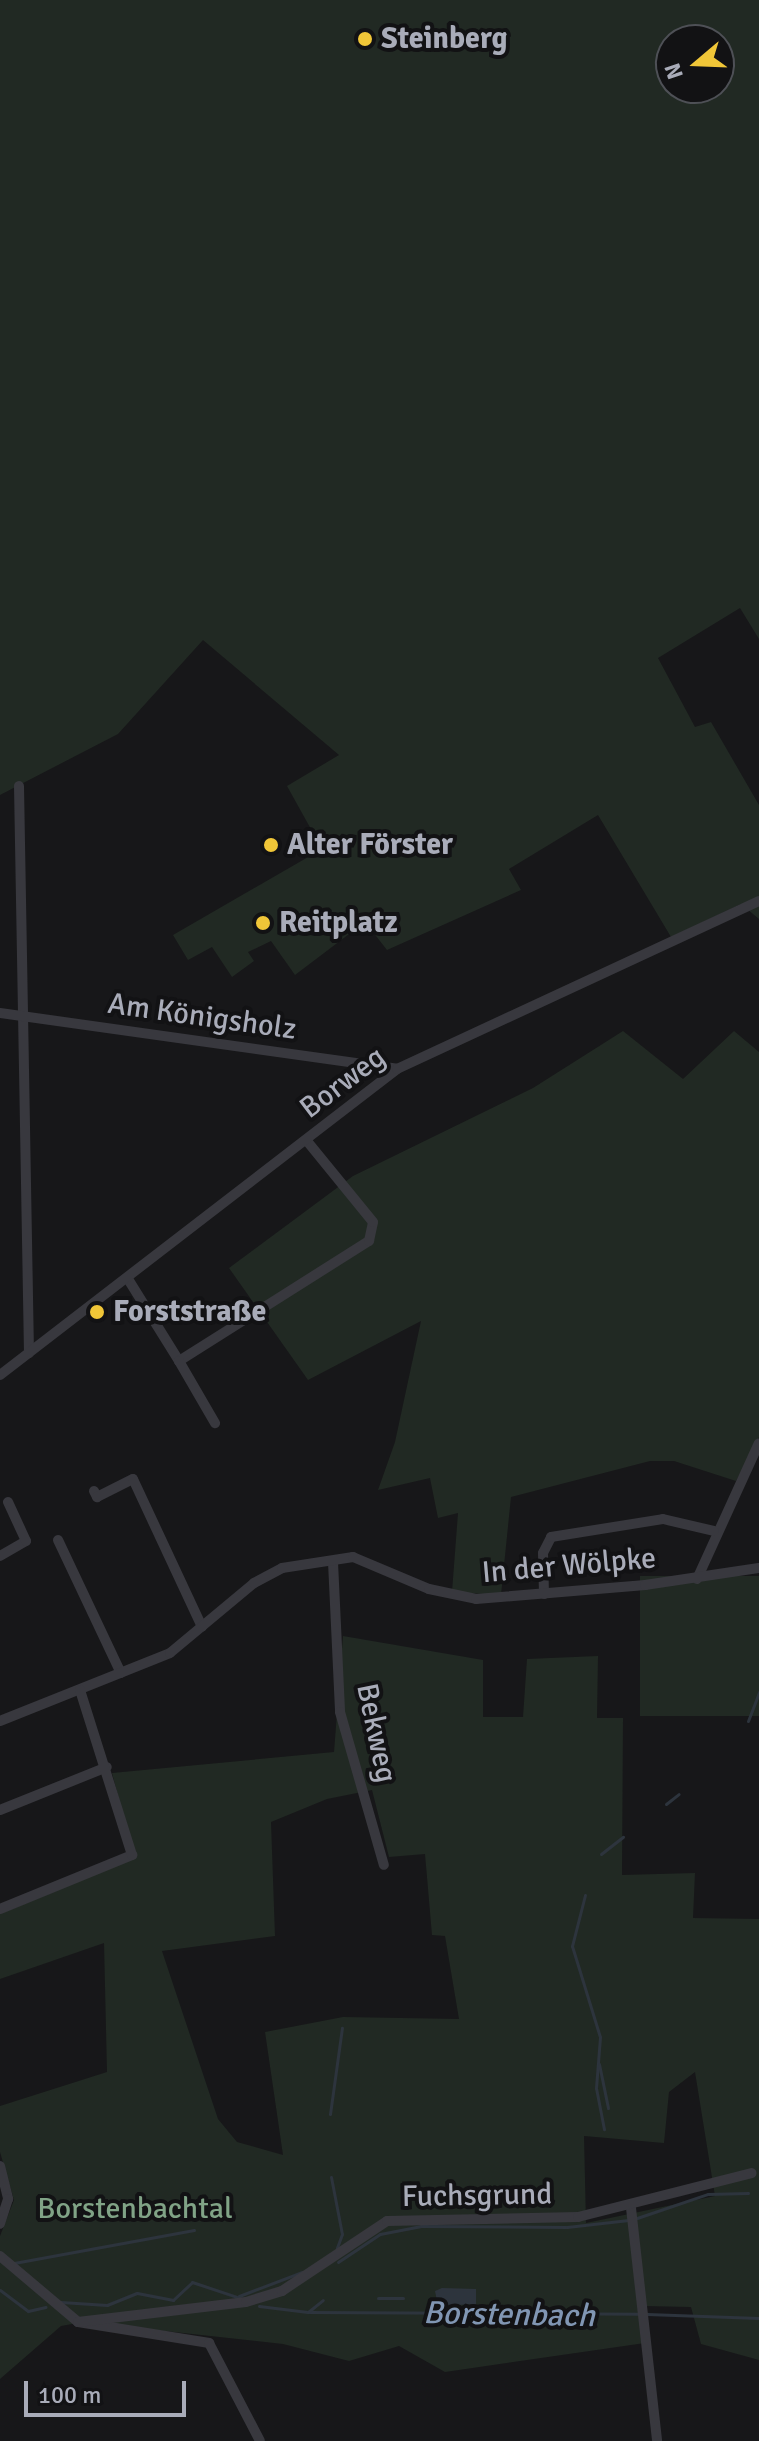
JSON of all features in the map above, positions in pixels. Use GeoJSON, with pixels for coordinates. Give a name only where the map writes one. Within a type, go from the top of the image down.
{"type":"FeatureCollection","features":[{"type":"Feature","properties":{"kind":"street"},"geometry":{"type":"LineString","coordinates":[[19,786],[29,1353]]}},
{"type":"Feature","properties":{"kind":"street","name":"Borweg"},"geometry":{"type":"LineString","coordinates":[[0,1375],[397,1069],[759,901]]}},
{"type":"Feature","properties":{"kind":"street","name":"Am Königsholz"},"geometry":{"type":"LineString","coordinates":[[0,1013],[397,1069]]}},
{"type":"Feature","properties":{"kind":"street"},"geometry":{"type":"LineString","coordinates":[[179,1361],[374,1233],[373,1222],[307,1141]]}},
{"type":"Feature","properties":{"kind":"street"},"geometry":{"type":"LineString","coordinates":[[128,1279],[215,1423]]}},
{"type":"Feature","properties":{"kind":"street"},"geometry":{"type":"LineString","coordinates":[[697,1579],[714,1531],[759,1443]]}},
{"type":"Feature","properties":{"kind":"street"},"geometry":{"type":"LineString","coordinates":[[94,1491],[97,1497],[133,1479],[202,1627]]}},
{"type":"Feature","properties":{"kind":"street"},"geometry":{"type":"LineString","coordinates":[[0,1556],[26,1541],[8,1502]]}},
{"type":"Feature","properties":{"kind":"street"},"geometry":{"type":"LineString","coordinates":[[544,1594],[543,1553],[551,1537],[663,1519],[714,1531]]}},
{"type":"Feature","properties":{"kind":"street"},"geometry":{"type":"LineString","coordinates":[[58,1540],[121,1673]]}},
{"type":"Feature","properties":{"kind":"street","name":"In der Wölpke"},"geometry":{"type":"LineString","coordinates":[[0,1721],[170,1653],[271,1573],[353,1557],[455,1596],[544,1594],[697,1579],[759,1568]]}},
{"type":"Feature","properties":{"kind":"street","name":"Bekweg"},"geometry":{"type":"LineString","coordinates":[[333,1562],[340,1712],[384,1865]]}},
{"type":"Feature","properties":{"kind":"street"},"geometry":{"type":"LineString","coordinates":[[0,1909],[132,1855],[107,1767],[80,1690]]}},
{"type":"Feature","properties":{"kind":"street"},"geometry":{"type":"LineString","coordinates":[[0,1810],[107,1767]]}},
{"type":"Feature","properties":{"kind":"street"},"geometry":{"type":"LineString","coordinates":[[0,2166],[8,2199],[0,2224]]}},
{"type":"Feature","properties":{"kind":"street","name":"Fuchsgrund"},"geometry":{"type":"LineString","coordinates":[[78,2322],[246,2302],[282,2291],[387,2221],[524,2223],[631,2210],[752,2173]]}},
{"type":"Feature","properties":{"kind":"street"},"geometry":{"type":"LineString","coordinates":[[631,2210],[636,2228],[657,2441]]}},
{"type":"Feature","properties":{"kind":"street"},"geometry":{"type":"LineString","coordinates":[[0,2256],[78,2322],[209,2343],[260,2441]]}},
{"type":"Feature","properties":{"kind":"green space"},"geometry":{"type":"Polygon","coordinates":[[[0,0],[759,0],[759,639],[740,608],[658,658],[695,727],[711,722],[759,805],[759,919],[741,904],[671,937],[598,815],[509,869],[521,890],[387,950],[365,922],[295,975],[271,941],[248,952],[254,961],[232,977],[212,947],[188,960],[173,935],[322,849],[287,786],[339,755],[203,640],[118,734],[0,795],[0,0]]]}},
{"type":"Feature","properties":{"kind":"green space"},"geometry":{"type":"Polygon","coordinates":[[[623,1031],[683,1079],[734,1031],[759,1052],[759,1437],[736,1481],[674,1461],[650,1461],[511,1497],[501,1595],[452,1592],[458,1513],[438,1518],[430,1478],[378,1490],[395,1442],[421,1321],[308,1380],[229,1268],[353,1176],[533,1088],[623,1031]]]}},
{"type":"Feature","properties":{"kind":"green space"},"geometry":{"type":"Polygon","coordinates":[[[640,1576],[759,1576],[759,1716],[640,1716],[640,1576]]]}},
{"type":"Feature","properties":{"kind":"green space","name":"Borstenbachtal"},"geometry":{"type":"Polygon","coordinates":[[[343,1636],[483,1660],[483,1717],[523,1717],[527,1659],[598,1656],[597,1718],[623,1718],[622,1875],[695,1873],[693,1918],[759,1919],[759,2360],[701,2344],[691,2307],[643,2306],[645,2343],[445,2372],[399,2346],[349,2361],[283,2344],[83,2322],[61,2326],[0,2379],[0,2236],[14,2200],[0,2152],[0,2106],[107,2072],[104,1943],[0,1979],[0,1914],[135,1858],[112,1773],[334,1752],[343,1636]],[[372,1790],[327,1799],[271,1822],[275,1936],[162,1951],[218,2119],[237,2142],[283,2155],[265,2032],[343,2017],[459,2019],[445,1936],[432,1935],[425,1854],[389,1857],[372,1790]],[[695,2072],[669,2092],[664,2143],[584,2136],[586,2223],[715,2196],[695,2072]]]}},
{"type":"Feature","properties":{"kind":"shaded area"},"geometry":{"type":"Polygon","coordinates":[[[442,2288],[476,2289],[476,2304],[438,2306],[435,2291],[442,2288]]]}},
{"type":"Feature","properties":{"kind":"waterway"},"geometry":{"type":"LineString","coordinates":[[748,1721],[759,1692]]}},
{"type":"Feature","properties":{"kind":"waterway"},"geometry":{"type":"LineString","coordinates":[[666,1804],[679,1794]]}},
{"type":"Feature","properties":{"kind":"waterway"},"geometry":{"type":"LineString","coordinates":[[601,1854],[623,1837]]}},
{"type":"Feature","properties":{"kind":"waterway"},"geometry":{"type":"LineString","coordinates":[[585,1895],[572,1946],[600,2037],[596,2088],[604,2129]]}},
{"type":"Feature","properties":{"kind":"waterway"},"geometry":{"type":"LineString","coordinates":[[330,2114],[342,2028]]}},
{"type":"Feature","properties":{"kind":"waterway"},"geometry":{"type":"LineString","coordinates":[[599,2064],[608,2108]]}},
{"type":"Feature","properties":{"kind":"waterway"},"geometry":{"type":"LineString","coordinates":[[331,2177],[342,2234],[337,2248]]}},
{"type":"Feature","properties":{"kind":"waterway","name":"Borstenbach"},"geometry":{"type":"LineString","coordinates":[[637,2218],[708,2194],[748,2193]]}},
{"type":"Feature","properties":{"kind":"waterway","name":"Borstenbach"},"geometry":{"type":"LineString","coordinates":[[338,2262],[380,2234],[421,2226],[567,2227],[629,2220]]}},
{"type":"Feature","properties":{"kind":"waterway"},"geometry":{"type":"LineString","coordinates":[[14,2263],[194,2230]]}},
{"type":"Feature","properties":{"kind":"waterway","name":"Borstenbach"},"geometry":{"type":"LineString","coordinates":[[239,2296],[302,2272]]}},
{"type":"Feature","properties":{"kind":"waterway","name":"Borstenbach"},"geometry":{"type":"LineString","coordinates":[[61,2302],[107,2305],[137,2293],[173,2300],[192,2282],[240,2298]]}},
{"type":"Feature","properties":{"kind":"waterway","name":"Borstenbach"},"geometry":{"type":"LineString","coordinates":[[0,2290],[28,2311],[46,2307]]}},
{"type":"Feature","properties":{"kind":"waterway"},"geometry":{"type":"LineString","coordinates":[[378,2298],[403,2298]]}},
{"type":"Feature","properties":{"kind":"waterway"},"geometry":{"type":"LineString","coordinates":[[308,2312],[323,2300]]}},
{"type":"Feature","properties":{"kind":"waterway","name":"Borstenbach"},"geometry":{"type":"LineString","coordinates":[[259,2306],[308,2312],[640,2314]]}},
{"type":"Feature","properties":{"kind":"waterway","name":"Borstenbach"},"geometry":{"type":"LineString","coordinates":[[647,2314],[759,2318]]}},
{"type":"Feature","properties":{"kind":"place","name":"Steinberg"},"geometry":{"type":"Point","coordinates":[365,39]}},
{"type":"Feature","properties":{"kind":"place","name":"Alter Förster"},"geometry":{"type":"Point","coordinates":[271,845]}},
{"type":"Feature","properties":{"kind":"place","name":"Reitplatz"},"geometry":{"type":"Point","coordinates":[263,923]}},
{"type":"Feature","properties":{"kind":"place","name":"Forststraße"},"geometry":{"type":"Point","coordinates":[97,1312]}}]}
